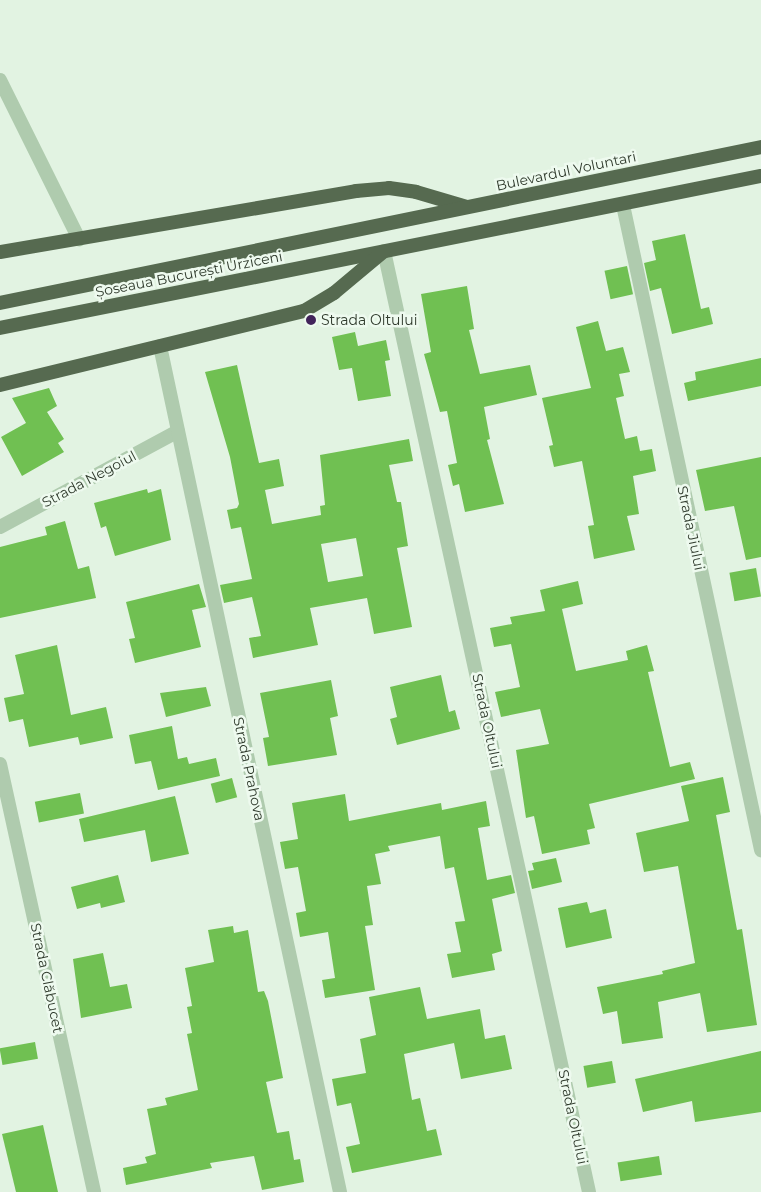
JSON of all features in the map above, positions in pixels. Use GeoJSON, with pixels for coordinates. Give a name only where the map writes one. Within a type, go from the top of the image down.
{"type":"FeatureCollection","features":[{"type":"Feature","properties":{"kind":"highway","name":"Bulevardul Voluntari"},"geometry":{"type":"LineString","coordinates":[[379,227],[761,147]]}},
{"type":"Feature","properties":{"kind":"highway"},"geometry":{"type":"LineString","coordinates":[[0,385],[304,310],[334,293],[384,251],[623,205],[761,176]]}},
{"type":"Feature","properties":{"kind":"highway"},"geometry":{"type":"LineString","coordinates":[[0,252],[356,191],[389,188],[416,192],[470,208]]}},
{"type":"Feature","properties":{"kind":"highway","name":"Șoseaua București Urziceni"},"geometry":{"type":"LineString","coordinates":[[0,303],[379,227]]}},
{"type":"Feature","properties":{"kind":"highway","name":"Șoseaua București Urziceni"},"geometry":{"type":"LineString","coordinates":[[0,328],[384,251]]}},
{"type":"Feature","properties":{"kind":"street"},"geometry":{"type":"LineString","coordinates":[[0,80],[79,239]]}},
{"type":"Feature","properties":{"kind":"street","name":"Strada Jiului"},"geometry":{"type":"LineString","coordinates":[[623,205],[761,850]]}},
{"type":"Feature","properties":{"kind":"street","name":"Strada Oltului"},"geometry":{"type":"LineString","coordinates":[[384,251],[589,1192]]}},
{"type":"Feature","properties":{"kind":"street","name":"Strada Prahova"},"geometry":{"type":"LineString","coordinates":[[160,346],[340,1192]]}},
{"type":"Feature","properties":{"kind":"street","name":"Strada Negoiul"},"geometry":{"type":"LineString","coordinates":[[0,527],[178,431]]}},
{"type":"Feature","properties":{"kind":"street","name":"Strada Clăbucet"},"geometry":{"type":"LineString","coordinates":[[0,764],[94,1192]]}},
{"type":"Feature","properties":{"kind":"building"},"geometry":{"type":"Polygon","coordinates":[[[685,234],[701,309],[709,307],[713,324],[672,334],[661,288],[650,291],[644,263],[656,260],[652,241],[685,234]]]}},
{"type":"Feature","properties":{"kind":"building"},"geometry":{"type":"Polygon","coordinates":[[[627,266],[633,294],[611,299],[605,271],[627,266]]]}},
{"type":"Feature","properties":{"kind":"building"},"geometry":{"type":"Polygon","coordinates":[[[467,286],[474,329],[469,330],[480,374],[530,365],[537,395],[484,407],[490,439],[487,440],[504,504],[465,512],[459,484],[453,486],[448,465],[457,463],[447,411],[440,412],[424,354],[431,352],[421,294],[467,286]]]}},
{"type":"Feature","properties":{"kind":"building"},"geometry":{"type":"Polygon","coordinates":[[[598,321],[606,351],[623,347],[630,372],[619,374],[624,396],[616,398],[625,439],[637,436],[640,451],[652,449],[656,471],[633,476],[639,514],[627,516],[635,550],[594,559],[588,526],[594,525],[582,461],[554,467],[549,446],[553,445],[542,398],[591,388],[576,327],[598,321]]]}},
{"type":"Feature","properties":{"kind":"building"},"geometry":{"type":"Polygon","coordinates":[[[355,332],[358,346],[386,340],[390,360],[385,361],[391,396],[358,401],[352,368],[339,370],[332,337],[355,332]]]}},
{"type":"Feature","properties":{"kind":"building"},"geometry":{"type":"Polygon","coordinates":[[[761,358],[761,386],[688,401],[684,383],[696,380],[695,372],[761,358]]]}},
{"type":"Feature","properties":{"kind":"building"},"geometry":{"type":"Polygon","coordinates":[[[237,365],[259,463],[279,459],[284,486],[265,490],[272,524],[321,515],[320,506],[325,505],[320,455],[409,439],[413,461],[389,465],[397,502],[401,502],[408,546],[397,548],[412,627],[374,634],[367,598],[310,608],[318,645],[253,658],[249,638],[261,636],[252,597],[224,603],[220,585],[252,579],[241,527],[231,529],[227,510],[237,508],[239,504],[230,457],[205,372],[237,365]],[[356,538],[321,544],[328,582],[363,576],[356,538]]]}},
{"type":"Feature","properties":{"kind":"building"},"geometry":{"type":"Polygon","coordinates":[[[49,388],[57,406],[47,412],[64,439],[58,443],[64,452],[22,476],[1,437],[26,423],[12,398],[49,388]]]}},
{"type":"Feature","properties":{"kind":"building"},"geometry":{"type":"Polygon","coordinates":[[[761,457],[761,557],[746,560],[734,506],[705,511],[696,470],[761,457]]]}},
{"type":"Feature","properties":{"kind":"building"},"geometry":{"type":"Polygon","coordinates":[[[147,489],[148,493],[161,489],[171,540],[115,556],[106,526],[101,528],[94,503],[147,489]]]}},
{"type":"Feature","properties":{"kind":"building"},"geometry":{"type":"Polygon","coordinates":[[[65,521],[78,569],[89,566],[96,598],[0,618],[0,547],[47,535],[45,527],[65,521]]]}},
{"type":"Feature","properties":{"kind":"building"},"geometry":{"type":"Polygon","coordinates":[[[756,568],[761,597],[734,601],[729,573],[756,568]]]}},
{"type":"Feature","properties":{"kind":"building"},"geometry":{"type":"Polygon","coordinates":[[[578,581],[583,604],[562,609],[576,671],[628,660],[626,651],[647,645],[654,671],[648,672],[670,767],[690,762],[695,779],[589,804],[595,828],[587,830],[590,844],[542,854],[534,816],[526,818],[516,750],[549,744],[540,709],[501,717],[495,692],[520,687],[511,644],[494,647],[490,628],[512,624],[510,617],[545,611],[540,590],[578,581]]]}},
{"type":"Feature","properties":{"kind":"building"},"geometry":{"type":"Polygon","coordinates":[[[199,584],[206,607],[192,610],[201,647],[135,663],[129,639],[135,638],[126,602],[199,584]]]}},
{"type":"Feature","properties":{"kind":"building"},"geometry":{"type":"Polygon","coordinates":[[[57,645],[71,715],[106,707],[113,738],[80,745],[78,737],[29,747],[23,719],[9,722],[4,698],[24,694],[15,655],[57,645]]]}},
{"type":"Feature","properties":{"kind":"building"},"geometry":{"type":"Polygon","coordinates":[[[441,675],[449,712],[455,710],[460,729],[397,745],[390,719],[397,717],[390,687],[441,675]]]}},
{"type":"Feature","properties":{"kind":"building"},"geometry":{"type":"Polygon","coordinates":[[[331,680],[338,716],[330,718],[337,755],[268,766],[263,738],[269,737],[260,693],[331,680]]]}},
{"type":"Feature","properties":{"kind":"building"},"geometry":{"type":"Polygon","coordinates":[[[206,687],[211,706],[166,717],[160,693],[206,687]]]}},
{"type":"Feature","properties":{"kind":"building"},"geometry":{"type":"Polygon","coordinates":[[[172,726],[178,759],[187,757],[189,764],[216,758],[220,776],[158,790],[151,761],[135,764],[129,735],[172,726]]]}},
{"type":"Feature","properties":{"kind":"building"},"geometry":{"type":"Polygon","coordinates":[[[723,777],[730,812],[716,815],[737,930],[742,929],[757,1025],[707,1032],[700,993],[658,1002],[663,1038],[622,1044],[617,1011],[603,1014],[597,987],[663,974],[662,971],[695,963],[678,866],[644,872],[636,833],[689,821],[681,786],[723,777]]]}},
{"type":"Feature","properties":{"kind":"building"},"geometry":{"type":"Polygon","coordinates":[[[232,778],[237,797],[216,803],[211,784],[232,778]]]}},
{"type":"Feature","properties":{"kind":"building"},"geometry":{"type":"Polygon","coordinates":[[[80,793],[84,814],[39,822],[35,802],[80,793]]]}},
{"type":"Feature","properties":{"kind":"building"},"geometry":{"type":"Polygon","coordinates":[[[345,794],[349,821],[441,803],[442,810],[486,801],[490,826],[478,828],[487,880],[511,875],[515,893],[492,899],[502,951],[492,954],[495,970],[452,978],[447,954],[461,952],[455,922],[465,921],[454,867],[445,869],[440,836],[388,846],[390,851],[375,854],[381,884],[367,886],[373,925],[365,926],[375,990],[325,998],[322,980],[335,978],[328,932],[300,937],[296,913],[306,911],[298,867],[285,869],[280,842],[298,839],[292,803],[345,794]]]}},
{"type":"Feature","properties":{"kind":"building"},"geometry":{"type":"Polygon","coordinates":[[[175,796],[189,854],[151,862],[145,830],[84,842],[79,819],[175,796]]]}},
{"type":"Feature","properties":{"kind":"building"},"geometry":{"type":"Polygon","coordinates":[[[556,858],[562,882],[532,889],[528,871],[534,870],[532,863],[556,858]]]}},
{"type":"Feature","properties":{"kind":"building"},"geometry":{"type":"Polygon","coordinates":[[[118,875],[125,902],[101,908],[100,903],[77,909],[71,887],[118,875]]]}},
{"type":"Feature","properties":{"kind":"building"},"geometry":{"type":"Polygon","coordinates":[[[587,902],[590,913],[606,909],[612,938],[566,948],[558,908],[587,902]]]}},
{"type":"Feature","properties":{"kind":"building"},"geometry":{"type":"Polygon","coordinates":[[[233,926],[234,933],[248,930],[258,992],[264,991],[268,1001],[283,1078],[266,1082],[277,1133],[289,1131],[294,1160],[300,1159],[304,1182],[262,1190],[254,1156],[210,1163],[212,1168],[126,1185],[123,1168],[147,1163],[145,1157],[156,1154],[147,1109],[167,1105],[165,1098],[198,1090],[187,1034],[192,1033],[187,1007],[192,1006],[185,968],[214,962],[208,930],[233,926]]]}},
{"type":"Feature","properties":{"kind":"building"},"geometry":{"type":"Polygon","coordinates":[[[103,953],[110,987],[127,984],[132,1008],[81,1018],[73,959],[103,953]]]}},
{"type":"Feature","properties":{"kind":"building"},"geometry":{"type":"Polygon","coordinates":[[[420,987],[427,1019],[480,1009],[485,1039],[505,1035],[512,1069],[461,1079],[454,1043],[404,1054],[412,1100],[420,1098],[427,1131],[436,1129],[442,1155],[352,1173],[346,1147],[360,1144],[351,1103],[337,1106],[332,1079],[366,1073],[360,1039],[376,1035],[369,997],[420,987]]]}},
{"type":"Feature","properties":{"kind":"building"},"geometry":{"type":"Polygon","coordinates":[[[35,1042],[38,1059],[2,1065],[0,1048],[35,1042]]]}},
{"type":"Feature","properties":{"kind":"building"},"geometry":{"type":"Polygon","coordinates":[[[761,1051],[761,1112],[695,1122],[692,1101],[643,1112],[635,1079],[761,1051]]]}},
{"type":"Feature","properties":{"kind":"building"},"geometry":{"type":"Polygon","coordinates":[[[612,1061],[616,1083],[587,1088],[583,1066],[612,1061]]]}},
{"type":"Feature","properties":{"kind":"building"},"geometry":{"type":"Polygon","coordinates":[[[43,1125],[58,1192],[16,1192],[2,1134],[43,1125]]]}},
{"type":"Feature","properties":{"kind":"building"},"geometry":{"type":"Polygon","coordinates":[[[659,1156],[662,1175],[620,1181],[618,1163],[659,1156]]]}},
{"type":"Feature","properties":{"kind":"place","name":"Strada Oltului"},"geometry":{"type":"Point","coordinates":[311,320]}}]}
